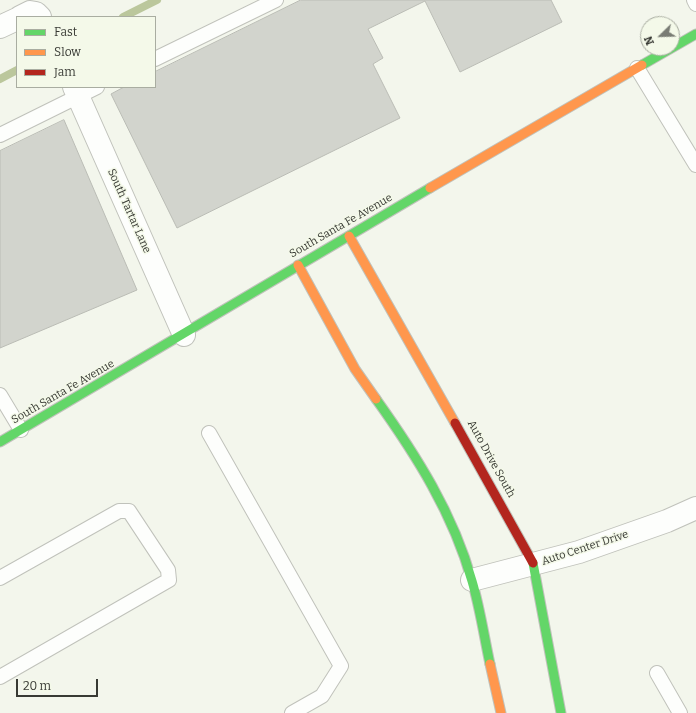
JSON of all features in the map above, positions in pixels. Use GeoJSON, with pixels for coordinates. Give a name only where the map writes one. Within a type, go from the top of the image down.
{"type":"FeatureCollection","features":[{"type":"Feature","properties":{"kind":"street"},"geometry":{"type":"LineString","coordinates":[[22,16],[30,12],[36,13],[39,16]]}},
{"type":"Feature","properties":{"kind":"street"},"geometry":{"type":"LineString","coordinates":[[0,27],[16,19]]}},
{"type":"Feature","properties":{"kind":"street","name":"South Santa Fe Avenue"},"geometry":{"type":"LineString","coordinates":[[0,442],[184,335],[298,265],[696,34]]}},
{"type":"Feature","properties":{"kind":"street","name":"South Tartar Lane"},"geometry":{"type":"LineString","coordinates":[[76,92],[184,335]]}},
{"type":"Feature","properties":{"kind":"street","name":"Auto Drive South"},"geometry":{"type":"LineString","coordinates":[[349,236],[514,526],[534,564],[562,713]]}},
{"type":"Feature","properties":{"kind":"street"},"geometry":{"type":"LineString","coordinates":[[298,265],[355,369],[412,450],[446,511],[472,580],[500,713]]}},
{"type":"Feature","properties":{"kind":"street","name":"Auto Center Drive"},"geometry":{"type":"LineString","coordinates":[[472,580],[579,552],[667,521],[696,508]]}},
{"type":"Feature","properties":{"kind":"lane"},"geometry":{"type":"LineString","coordinates":[[156,59],[276,0]]}},
{"type":"Feature","properties":{"kind":"lane"},"geometry":{"type":"LineString","coordinates":[[694,0],[696,4]]}},
{"type":"Feature","properties":{"kind":"lane"},"geometry":{"type":"LineString","coordinates":[[638,68],[692,148],[696,165]]}},
{"type":"Feature","properties":{"kind":"lane"},"geometry":{"type":"LineString","coordinates":[[0,135],[76,92],[93,88]]}},
{"type":"Feature","properties":{"kind":"lane"},"geometry":{"type":"LineString","coordinates":[[0,395],[21,430]]}},
{"type":"Feature","properties":{"kind":"lane"},"geometry":{"type":"LineString","coordinates":[[209,433],[341,666],[322,696],[292,713]]}},
{"type":"Feature","properties":{"kind":"lane"},"geometry":{"type":"LineString","coordinates":[[0,578],[119,511],[129,511],[168,570],[169,580],[0,677]]}},
{"type":"Feature","properties":{"kind":"lane"},"geometry":{"type":"LineString","coordinates":[[657,673],[680,713]]}},
{"type":"Feature","properties":{"kind":"building"},"geometry":{"type":"Polygon","coordinates":[[[301,0],[551,0],[562,22],[460,72],[425,1],[368,29],[383,58],[373,64],[400,118],[177,228],[111,94],[122,88],[156,88],[156,72],[301,0]]]}},
{"type":"Feature","properties":{"kind":"building"},"geometry":{"type":"Polygon","coordinates":[[[64,120],[137,290],[0,348],[0,151],[64,120]]]}},
{"type":"Feature","properties":{"kind":"waterway"},"geometry":{"type":"LineString","coordinates":[[125,16],[157,0]]}},
{"type":"Feature","properties":{"kind":"waterway"},"geometry":{"type":"LineString","coordinates":[[0,79],[16,71]]}},
{"type":"Feature","properties":{"kind":"traffic: fast"},"geometry":{"type":"LineString","coordinates":[[642,65],[696,34]]}},
{"type":"Feature","properties":{"kind":"traffic: fast"},"geometry":{"type":"LineString","coordinates":[[0,442],[430,188]]}},
{"type":"Feature","properties":{"kind":"traffic: fast"},"geometry":{"type":"LineString","coordinates":[[376,399],[419,463],[444,508],[455,532],[475,591],[490,664]]}},
{"type":"Feature","properties":{"kind":"traffic: fast"},"geometry":{"type":"LineString","coordinates":[[533,563],[561,713]]}},
{"type":"Feature","properties":{"kind":"traffic: slow"},"geometry":{"type":"LineString","coordinates":[[430,188],[642,65]]}},
{"type":"Feature","properties":{"kind":"traffic: slow"},"geometry":{"type":"LineString","coordinates":[[349,236],[455,423]]}},
{"type":"Feature","properties":{"kind":"traffic: slow"},"geometry":{"type":"LineString","coordinates":[[298,265],[355,369],[376,399]]}},
{"type":"Feature","properties":{"kind":"traffic: slow"},"geometry":{"type":"LineString","coordinates":[[490,664],[501,713]]}},
{"type":"Feature","properties":{"kind":"traffic: jam"},"geometry":{"type":"LineString","coordinates":[[455,423],[533,563]]}}]}
